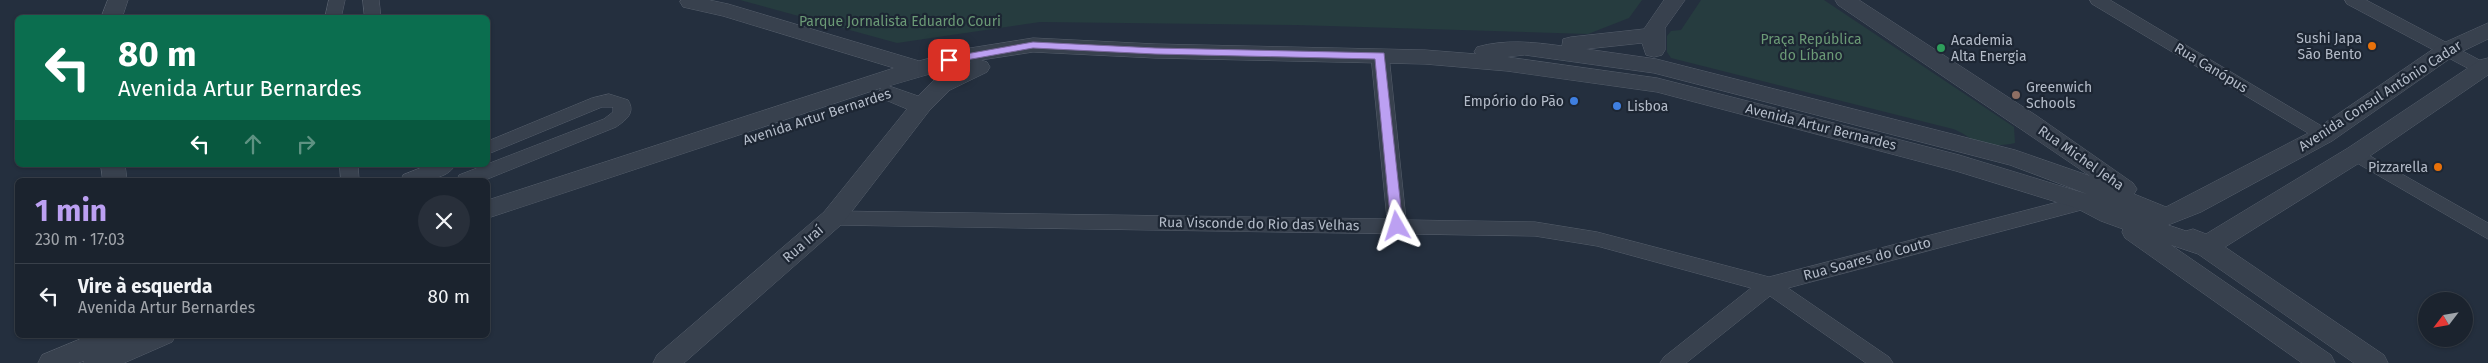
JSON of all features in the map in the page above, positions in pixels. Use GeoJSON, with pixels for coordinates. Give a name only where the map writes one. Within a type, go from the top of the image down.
{"type":"FeatureCollection","features":[{"type":"Feature","properties":{"kind":"street"},"geometry":{"type":"LineString","coordinates":[[112,15],[118,0]]}},
{"type":"Feature","properties":{"kind":"street"},"geometry":{"type":"LineString","coordinates":[[334,15],[337,0]]}},
{"type":"Feature","properties":{"kind":"street"},"geometry":{"type":"LineString","coordinates":[[371,0],[373,15]]}},
{"type":"Feature","properties":{"kind":"street"},"geometry":{"type":"LineString","coordinates":[[1656,76],[1651,34],[1675,0]]}},
{"type":"Feature","properties":{"kind":"street","name":"Rua Michel Jeha"},"geometry":{"type":"LineString","coordinates":[[1845,0],[2029,122],[2166,217]]}},
{"type":"Feature","properties":{"kind":"street","name":"Rua Canópus"},"geometry":{"type":"LineString","coordinates":[[2098,0],[2324,135]]}},
{"type":"Feature","properties":{"kind":"street"},"geometry":{"type":"LineString","coordinates":[[2352,0],[2447,50],[2484,67]]}},
{"type":"Feature","properties":{"kind":"street"},"geometry":{"type":"LineString","coordinates":[[689,1],[720,5],[924,74],[921,106],[889,93]]}},
{"type":"Feature","properties":{"kind":"street","name":"Avenida Consul Antônio Cadar"},"geometry":{"type":"LineString","coordinates":[[2166,217],[2192,206],[2324,135],[2447,50],[2488,30]]}},
{"type":"Feature","properties":{"kind":"street"},"geometry":{"type":"LineString","coordinates":[[1525,48],[1607,42],[1651,34]]}},
{"type":"Feature","properties":{"kind":"street","name":"Avenida Artur Bernardes"},"geometry":{"type":"LineString","coordinates":[[1425,57],[1525,48],[1656,76],[1959,163],[2085,202],[2110,215],[2205,247]]}},
{"type":"Feature","properties":{"kind":"street"},"geometry":{"type":"LineString","coordinates":[[856,50],[864,86]]}},
{"type":"Feature","properties":{"kind":"street","name":"Avenida Artur Bernardes"},"geometry":{"type":"LineString","coordinates":[[490,208],[864,86],[971,62],[1012,62],[1155,51],[1425,57],[1656,76],[1684,75],[2015,158],[2089,184],[2166,217]]}},
{"type":"Feature","properties":{"kind":"street"},"geometry":{"type":"LineString","coordinates":[[1380,56],[1397,226]]}},
{"type":"Feature","properties":{"kind":"street","name":"Rua Iraí"},"geometry":{"type":"LineString","coordinates":[[666,363],[832,218],[921,106],[942,85],[971,62]]}},
{"type":"Feature","properties":{"kind":"street"},"geometry":{"type":"LineString","coordinates":[[2205,247],[2356,154],[2484,67]]}},
{"type":"Feature","properties":{"kind":"street","name":"Avenida Artur Bernardes"},"geometry":{"type":"LineString","coordinates":[[490,225],[889,93],[924,74]]}},
{"type":"Feature","properties":{"kind":"street"},"geometry":{"type":"LineString","coordinates":[[471,178],[599,127],[622,114],[622,104],[609,100],[580,109],[490,147]]}},
{"type":"Feature","properties":{"kind":"street"},"geometry":{"type":"LineString","coordinates":[[580,109],[599,127]]}},
{"type":"Feature","properties":{"kind":"street"},"geometry":{"type":"LineString","coordinates":[[1959,163],[2015,158],[2035,152],[2039,144],[2029,122]]}},
{"type":"Feature","properties":{"kind":"street"},"geometry":{"type":"LineString","coordinates":[[2356,154],[2488,232]]}},
{"type":"Feature","properties":{"kind":"street"},"geometry":{"type":"LineString","coordinates":[[415,178],[441,167]]}},
{"type":"Feature","properties":{"kind":"street","name":"Rua Soares do Couto"},"geometry":{"type":"LineString","coordinates":[[1671,363],[1770,285],[2085,202]]}},
{"type":"Feature","properties":{"kind":"street"},"geometry":{"type":"LineString","coordinates":[[2110,215],[2322,363]]}},
{"type":"Feature","properties":{"kind":"street"},"geometry":{"type":"LineString","coordinates":[[2166,217],[2205,247],[2375,363]]}},
{"type":"Feature","properties":{"kind":"street","name":"Rua Visconde do Rio das Velhas"},"geometry":{"type":"LineString","coordinates":[[832,218],[1535,229],[1596,239],[1770,285]]}},
{"type":"Feature","properties":{"kind":"street"},"geometry":{"type":"LineString","coordinates":[[1770,285],[1882,363]]}},
{"type":"Feature","properties":{"kind":"street"},"geometry":{"type":"LineString","coordinates":[[51,363],[110,338]]}},
{"type":"Feature","properties":{"kind":"street"},"geometry":{"type":"LineString","coordinates":[[96,363],[156,338]]}},
{"type":"Feature","properties":{"kind":"green space","name":"Parque Jornalista Eduardo Couri"},"geometry":{"type":"Polygon","coordinates":[[[740,0],[1642,0],[1629,18],[1588,34],[1296,25],[1040,22],[897,43],[740,0]]]}},
{"type":"Feature","properties":{"kind":"green space","name":"Praça República do Líbano"},"geometry":{"type":"Polygon","coordinates":[[[1701,0],[1824,0],[2014,127],[2015,143],[1986,145],[1976,142],[1953,129],[1671,58],[1667,52],[1667,36],[1671,31],[1681,30],[1701,0]]]}},
{"type":"Feature","properties":{"kind":"place","name":"Sushi Japa São Bento"},"geometry":{"type":"Point","coordinates":[2372,46]}},
{"type":"Feature","properties":{"kind":"place","name":"Academia Alta Energia"},"geometry":{"type":"Point","coordinates":[1941,48]}},
{"type":"Feature","properties":{"kind":"place","name":"Greenwich Schools"},"geometry":{"type":"Point","coordinates":[2016,95]}},
{"type":"Feature","properties":{"kind":"place","name":"Empório do Pão"},"geometry":{"type":"Point","coordinates":[1574,101]}},
{"type":"Feature","properties":{"kind":"place","name":"Lisboa"},"geometry":{"type":"Point","coordinates":[1617,106]}},
{"type":"Feature","properties":{"kind":"place","name":"Pizzarella"},"geometry":{"type":"Point","coordinates":[2438,167]}},
{"type":"Feature","properties":{"kind":"route"},"geometry":{"type":"LineString","coordinates":[[949,60],[1033,45],[1155,51],[1380,56],[1397,226]]}}]}
